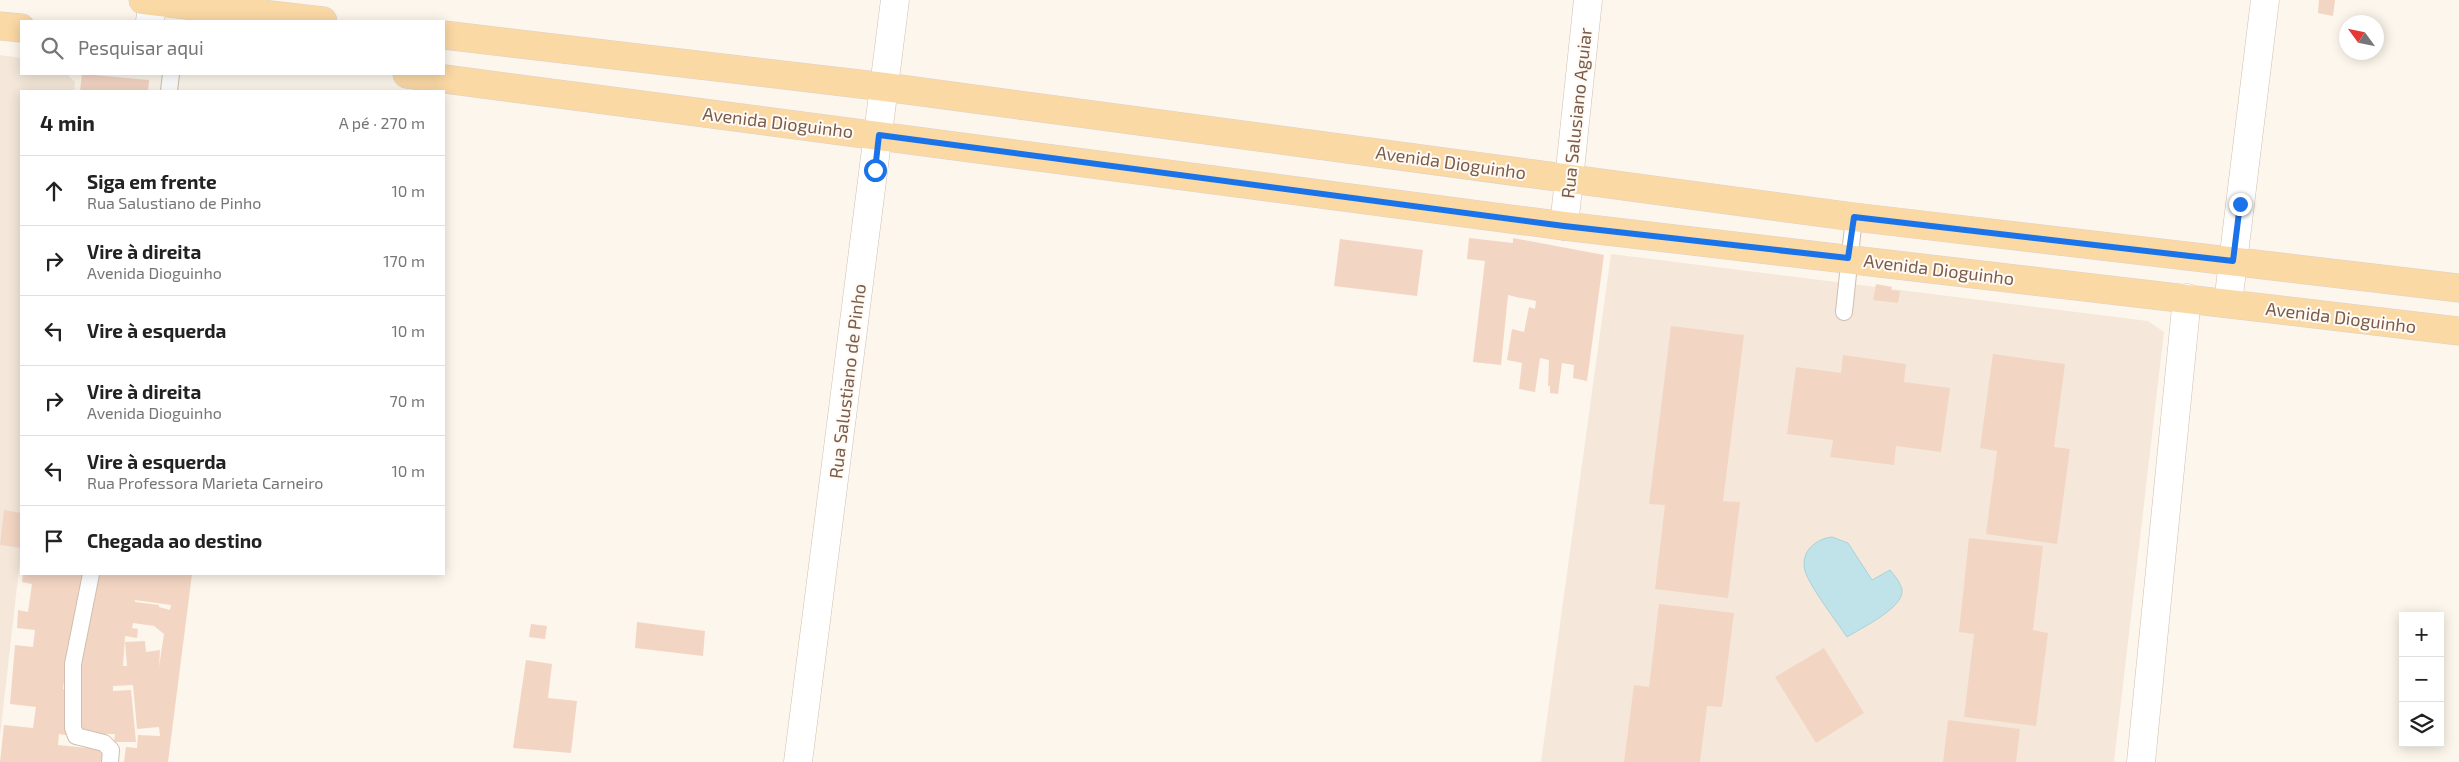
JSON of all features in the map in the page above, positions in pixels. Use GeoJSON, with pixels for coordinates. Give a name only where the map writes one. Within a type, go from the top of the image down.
{"type":"FeatureCollection","features":[{"type":"Feature","properties":{"kind":"main road"},"geometry":{"type":"LineString","coordinates":[[149,6],[311,20]]}},
{"type":"Feature","properties":{"kind":"main road"},"geometry":{"type":"LineString","coordinates":[[0,26],[20,28]]}},
{"type":"Feature","properties":{"kind":"main road","name":"Avenida Dioguinho"},"geometry":{"type":"LineString","coordinates":[[445,36],[885,87],[1854,217],[2459,288]]}},
{"type":"Feature","properties":{"kind":"main road","name":"Avenida Dioguinho"},"geometry":{"type":"LineString","coordinates":[[415,75],[1564,226],[2459,331]]}},
{"type":"Feature","properties":{"kind":"street","name":"Rua Salustiano de Pinho"},"geometry":{"type":"LineString","coordinates":[[798,762],[895,0]]}},
{"type":"Feature","properties":{"kind":"street","name":"Rua Salusiano Aguiar"},"geometry":{"type":"LineString","coordinates":[[1564,226],[1588,0]]}},
{"type":"Feature","properties":{"kind":"street"},"geometry":{"type":"LineString","coordinates":[[2228,303],[2265,0]]}},
{"type":"Feature","properties":{"kind":"street"},"geometry":{"type":"LineString","coordinates":[[2141,762],[2187,298]]}},
{"type":"Feature","properties":{"kind":"lane"},"geometry":{"type":"LineString","coordinates":[[169,90],[171,75]]}},
{"type":"Feature","properties":{"kind":"lane"},"geometry":{"type":"LineString","coordinates":[[1844,312],[1848,258],[1854,217]]}},
{"type":"Feature","properties":{"kind":"lane"},"geometry":{"type":"LineString","coordinates":[[91,575],[73,664],[73,728],[76,736],[104,742],[110,750],[110,762]]}},
{"type":"Feature","properties":{"kind":"shaded area"},"geometry":{"type":"Polygon","coordinates":[[[0,55],[20,58],[20,75],[68,75],[75,82],[74,90],[20,90],[20,561],[0,736],[0,55]]]}},
{"type":"Feature","properties":{"kind":"shaded area"},"geometry":{"type":"Polygon","coordinates":[[[1611,254],[2148,321],[2164,332],[2114,762],[1541,762],[1611,254]]]}},
{"type":"Feature","properties":{"kind":"water"},"geometry":{"type":"Polygon","coordinates":[[[1832,537],[1848,543],[1872,580],[1890,570],[1899,582],[1902,590],[1901,597],[1889,610],[1847,637],[1818,595],[1805,571],[1805,558],[1810,548],[1820,540],[1832,537]]]}},
{"type":"Feature","properties":{"kind":"building"},"geometry":{"type":"Polygon","coordinates":[[[2319,0],[2335,0],[2333,16],[2318,13],[2319,0]]]}},
{"type":"Feature","properties":{"kind":"building"},"geometry":{"type":"Polygon","coordinates":[[[82,75],[149,80],[148,90],[80,90],[82,75]]]}},
{"type":"Feature","properties":{"kind":"building"},"geometry":{"type":"Polygon","coordinates":[[[1469,238],[1513,243],[1513,238],[1604,255],[1587,381],[1573,378],[1574,365],[1562,363],[1558,394],[1550,393],[1550,386],[1548,386],[1549,360],[1540,358],[1535,392],[1519,389],[1522,363],[1507,360],[1512,329],[1524,332],[1529,307],[1535,309],[1536,301],[1508,295],[1501,365],[1473,362],[1485,261],[1467,259],[1469,238]]]}},
{"type":"Feature","properties":{"kind":"building"},"geometry":{"type":"Polygon","coordinates":[[[1340,239],[1423,250],[1417,296],[1334,286],[1340,239]]]}},
{"type":"Feature","properties":{"kind":"building"},"geometry":{"type":"Polygon","coordinates":[[[1876,284],[1892,287],[1891,290],[1900,291],[1898,303],[1873,300],[1876,284]]]}},
{"type":"Feature","properties":{"kind":"building"},"geometry":{"type":"Polygon","coordinates":[[[1671,326],[1744,335],[1723,501],[1740,502],[1728,598],[1655,589],[1665,505],[1649,504],[1671,326]]]}},
{"type":"Feature","properties":{"kind":"building"},"geometry":{"type":"Polygon","coordinates":[[[1993,354],[2065,364],[2054,447],[2070,449],[2057,544],[1986,534],[1997,451],[1980,448],[1993,354]]]}},
{"type":"Feature","properties":{"kind":"building"},"geometry":{"type":"Polygon","coordinates":[[[1843,355],[1906,364],[1904,382],[1950,388],[1941,452],[1896,446],[1894,465],[1830,457],[1833,440],[1787,434],[1796,367],[1841,373],[1843,355]]]}},
{"type":"Feature","properties":{"kind":"building"},"geometry":{"type":"Polygon","coordinates":[[[4,510],[20,513],[20,548],[0,545],[4,510]]]}},
{"type":"Feature","properties":{"kind":"building"},"geometry":{"type":"Polygon","coordinates":[[[1969,538],[2043,546],[2033,630],[2048,633],[2036,726],[1964,717],[1974,634],[1959,632],[1969,538]]]}},
{"type":"Feature","properties":{"kind":"building"},"geometry":{"type":"Polygon","coordinates":[[[23,575],[89,575],[68,652],[63,689],[72,691],[66,735],[59,734],[58,745],[107,750],[106,762],[0,762],[4,725],[33,728],[36,707],[10,704],[15,645],[33,647],[35,630],[17,628],[18,610],[28,612],[32,584],[22,582],[23,575]]]}},
{"type":"Feature","properties":{"kind":"building"},"geometry":{"type":"Polygon","coordinates":[[[96,575],[192,575],[168,762],[124,762],[126,747],[137,748],[138,735],[160,736],[159,727],[137,729],[133,685],[113,686],[113,691],[131,690],[136,742],[114,742],[115,734],[80,734],[77,666],[96,575]],[[135,600],[135,602],[159,605],[159,607],[170,610],[171,605],[135,600]],[[133,623],[132,628],[138,629],[137,638],[125,636],[123,666],[127,666],[125,642],[145,641],[146,652],[160,650],[159,667],[164,634],[154,626],[133,623]]]}},
{"type":"Feature","properties":{"kind":"building"},"geometry":{"type":"Polygon","coordinates":[[[1659,604],[1734,613],[1722,707],[1707,706],[1700,762],[1624,762],[1634,685],[1649,687],[1659,604]]]}},
{"type":"Feature","properties":{"kind":"building"},"geometry":{"type":"Polygon","coordinates":[[[637,622],[705,631],[703,656],[635,648],[637,622]]]}},
{"type":"Feature","properties":{"kind":"building"},"geometry":{"type":"Polygon","coordinates":[[[531,624],[547,626],[545,639],[529,637],[531,624]]]}},
{"type":"Feature","properties":{"kind":"building"},"geometry":{"type":"Polygon","coordinates":[[[1824,648],[1864,713],[1816,743],[1775,677],[1824,648]]]}},
{"type":"Feature","properties":{"kind":"building"},"geometry":{"type":"Polygon","coordinates":[[[526,660],[552,664],[548,698],[577,701],[571,753],[513,748],[526,660]]]}},
{"type":"Feature","properties":{"kind":"building"},"geometry":{"type":"Polygon","coordinates":[[[1948,720],[2020,729],[2016,762],[1943,762],[1948,720]]]}},
{"type":"Feature","properties":{"kind":"route"},"geometry":{"type":"LineString","coordinates":[[875,170],[879,135],[1564,226],[1848,258],[1854,217],[2233,261],[2240,204]]}}]}
